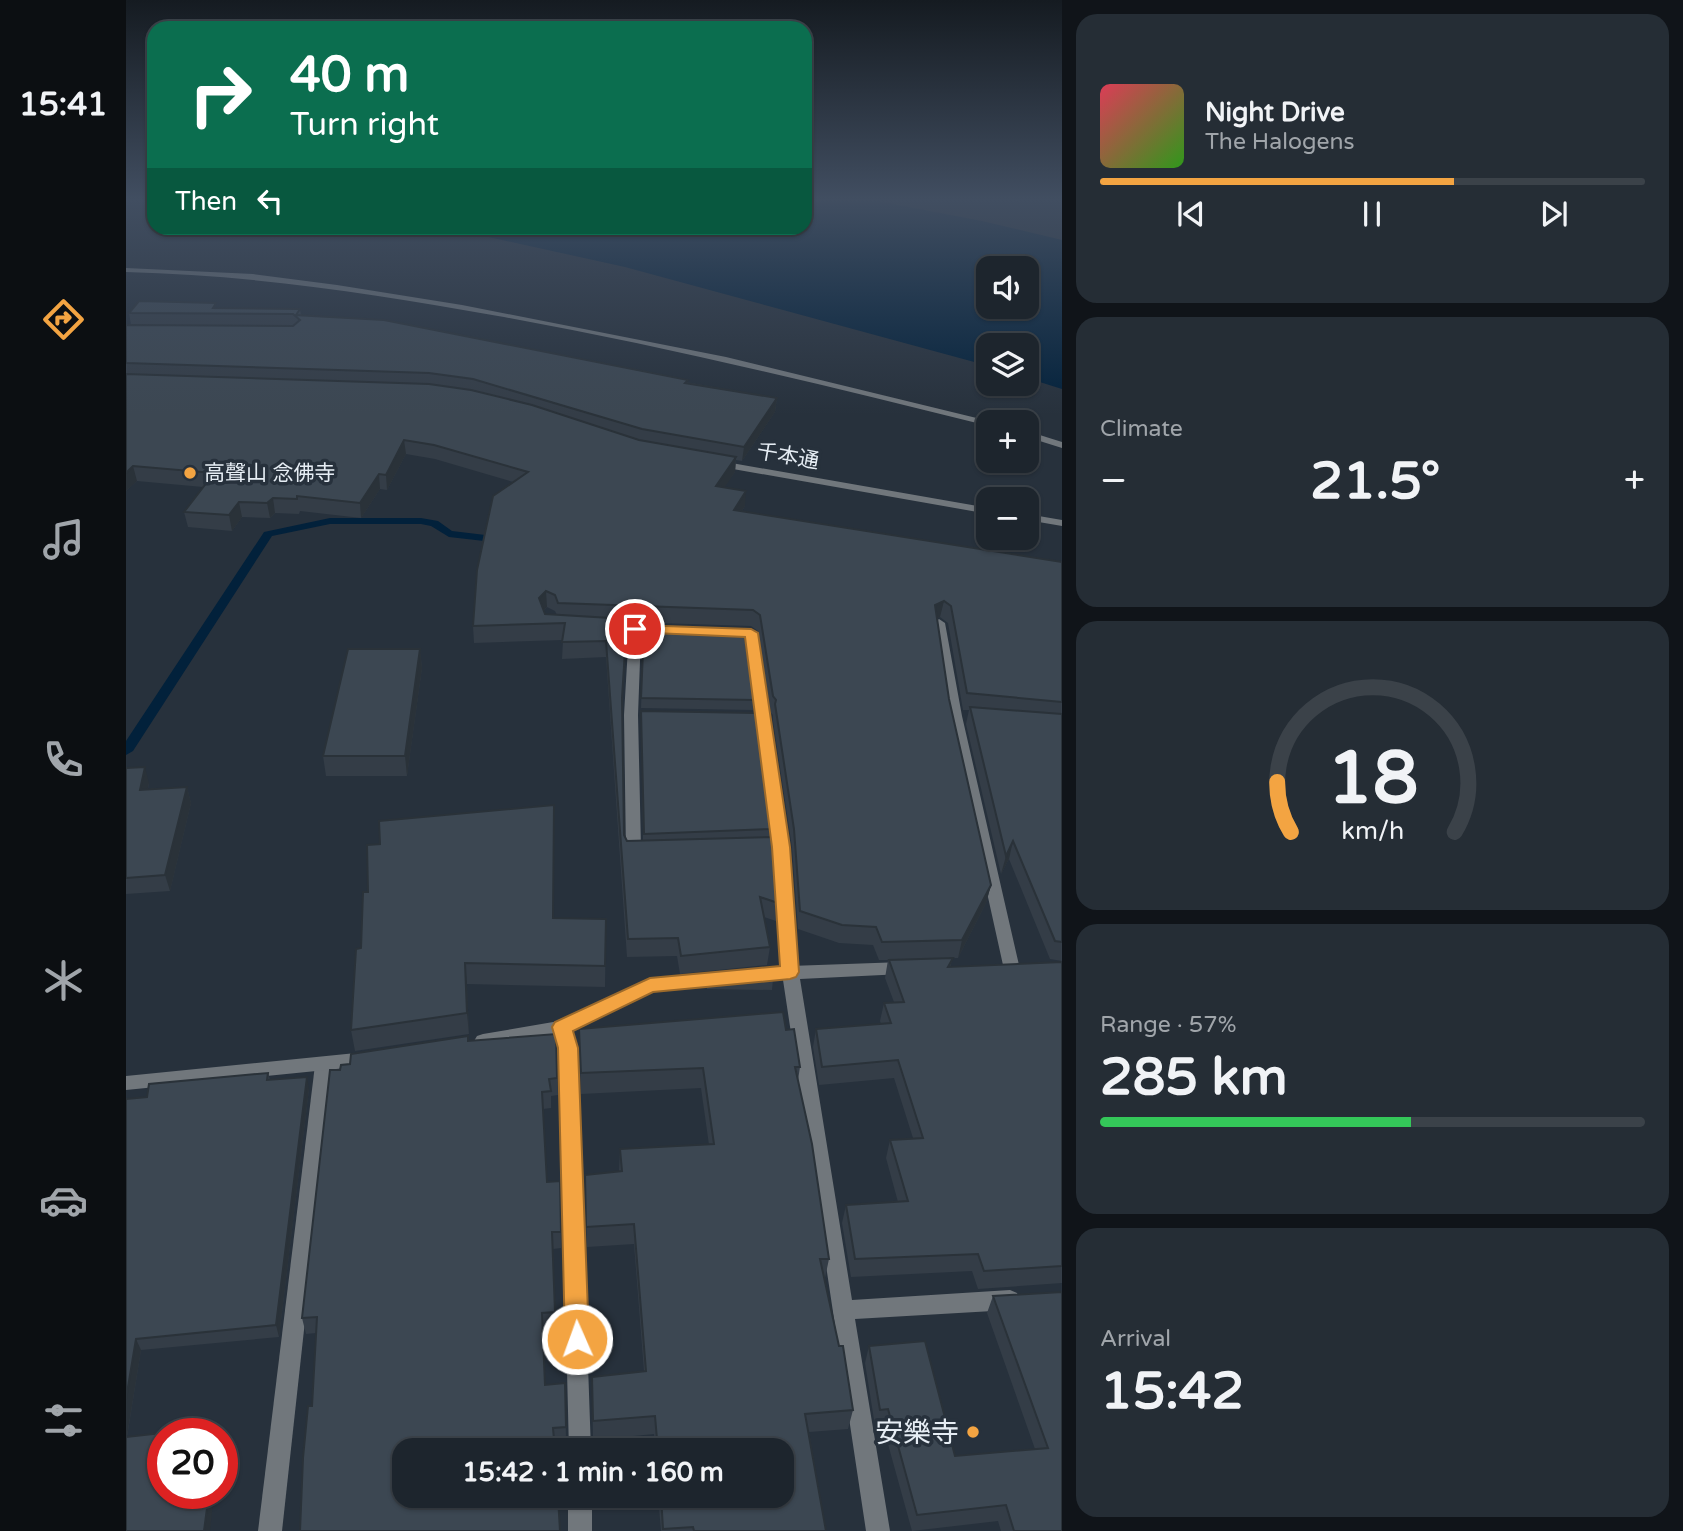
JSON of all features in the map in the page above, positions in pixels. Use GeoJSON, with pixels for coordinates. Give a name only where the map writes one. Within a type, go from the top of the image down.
{"type":"FeatureCollection","features":[{"type":"Feature","properties":{"kind":"street"},"geometry":{"type":"LineString","coordinates":[[190,272],[256,275],[572,326],[787,373],[976,419]]}},
{"type":"Feature","properties":{"kind":"street"},"geometry":{"type":"LineString","coordinates":[[1039,438],[1062,445]]}},
{"type":"Feature","properties":{"kind":"street","name":"千本通"},"geometry":{"type":"LineString","coordinates":[[713,463],[976,509]]}},
{"type":"Feature","properties":{"kind":"street"},"geometry":{"type":"LineString","coordinates":[[1039,519],[1062,523]]}},
{"type":"Feature","properties":{"kind":"street"},"geometry":{"type":"LineString","coordinates":[[939,623],[962,717],[1010,966]]}},
{"type":"Feature","properties":{"kind":"street"},"geometry":{"type":"LineString","coordinates":[[661,852],[634,853],[637,715],[629,629],[673,631]]}},
{"type":"Feature","properties":{"kind":"street"},"geometry":{"type":"LineString","coordinates":[[712,632],[751,633],[758,717],[781,847],[790,972],[878,1531]]}},
{"type":"Feature","properties":{"kind":"street"},"geometry":{"type":"LineString","coordinates":[[741,848],[781,847]]}},
{"type":"Feature","properties":{"kind":"street"},"geometry":{"type":"LineString","coordinates":[[470,1043],[562,1027],[650,985],[790,972],[914,968]]}},
{"type":"Feature","properties":{"kind":"street"},"geometry":{"type":"LineString","coordinates":[[562,1027],[568,1048],[580,1438]]}},
{"type":"Feature","properties":{"kind":"street"},"geometry":{"type":"LineString","coordinates":[[127,1085],[377,1057]]}},
{"type":"Feature","properties":{"kind":"street"},"geometry":{"type":"LineString","coordinates":[[270,1531],[324,1065]]}},
{"type":"Feature","properties":{"kind":"street"},"geometry":{"type":"LineString","coordinates":[[844,1310],[1034,1298]]}},
{"type":"Feature","properties":{"kind":"street"},"geometry":{"type":"LineString","coordinates":[[580,1508],[580,1531]]}},
{"type":"Feature","properties":{"kind":"water"},"geometry":{"type":"Polygon","coordinates":[[[645,272],[976,272],[976,319],[1039,319],[1039,272],[1062,272],[1062,389],[1039,382],[1039,333],[976,333],[976,362],[645,272]]]}},
{"type":"Feature","properties":{"kind":"building"},"geometry":{"type":"Polygon","coordinates":[[[139,301],[216,303],[213,308],[300,309],[296,315],[384,320],[688,380],[685,383],[777,398],[744,447],[642,429],[473,379],[429,373],[126,363],[126,325],[293,326],[300,320],[293,314],[129,313],[139,301]]]}},
{"type":"Feature","properties":{"kind":"building"},"geometry":{"type":"Polygon","coordinates":[[[126,374],[429,384],[471,390],[532,405],[639,440],[736,457],[716,486],[746,491],[734,510],[1062,562],[1062,702],[967,693],[951,606],[944,601],[935,605],[949,699],[991,885],[962,940],[882,942],[876,927],[842,925],[800,911],[794,829],[776,700],[773,696],[760,615],[753,610],[558,603],[555,595],[546,591],[539,598],[545,614],[627,619],[622,698],[624,835],[627,841],[774,837],[778,903],[760,897],[770,947],[681,956],[678,938],[628,939],[606,641],[562,642],[565,623],[473,626],[477,570],[493,496],[528,472],[434,445],[404,440],[386,475],[379,474],[360,503],[297,496],[297,499],[273,498],[267,503],[239,502],[229,515],[184,512],[214,473],[133,466],[126,473],[126,374]]]}},
{"type":"Feature","properties":{"kind":"building"},"geometry":{"type":"Polygon","coordinates":[[[644,627],[744,629],[754,700],[641,698],[644,627]]]}},
{"type":"Feature","properties":{"kind":"building"},"geometry":{"type":"Polygon","coordinates":[[[348,649],[420,649],[405,756],[323,756],[348,649]]]}},
{"type":"Feature","properties":{"kind":"building"},"geometry":{"type":"Polygon","coordinates":[[[970,707],[1062,714],[1062,942],[1055,941],[1013,841],[1006,856],[970,707]]]}},
{"type":"Feature","properties":{"kind":"building"},"geometry":{"type":"Polygon","coordinates":[[[641,711],[756,713],[771,829],[644,834],[641,711]]]}},
{"type":"Feature","properties":{"kind":"building"},"geometry":{"type":"Polygon","coordinates":[[[145,767],[140,790],[187,787],[165,875],[126,878],[126,768],[145,767]]]}},
{"type":"Feature","properties":{"kind":"building"},"geometry":{"type":"Polygon","coordinates":[[[554,805],[553,918],[606,919],[605,966],[465,963],[467,1013],[351,1030],[356,949],[361,948],[363,892],[368,892],[367,845],[380,844],[379,821],[554,805]]]}},
{"type":"Feature","properties":{"kind":"building"},"geometry":{"type":"Polygon","coordinates":[[[953,958],[948,967],[1062,962],[1062,1266],[984,1271],[978,1254],[855,1259],[846,1205],[908,1201],[890,1140],[923,1138],[898,1060],[822,1067],[816,1029],[891,1023],[884,1003],[904,1002],[889,960],[953,958]]]}},
{"type":"Feature","properties":{"kind":"building"},"geometry":{"type":"Polygon","coordinates":[[[772,972],[773,979],[707,977],[772,972]]]}},
{"type":"Feature","properties":{"kind":"building"},"geometry":{"type":"Polygon","coordinates":[[[783,1012],[786,1030],[794,1029],[800,1067],[795,1067],[812,1144],[829,1259],[820,1259],[839,1346],[843,1346],[853,1410],[805,1414],[826,1531],[694,1531],[693,1527],[663,1529],[662,1508],[794,1508],[794,1438],[657,1438],[655,1416],[593,1421],[592,1377],[646,1371],[634,1224],[586,1227],[585,1175],[622,1171],[620,1149],[714,1144],[703,1068],[581,1073],[579,1029],[783,1012]]]}},
{"type":"Feature","properties":{"kind":"building"},"geometry":{"type":"Polygon","coordinates":[[[556,1034],[557,1078],[549,1079],[551,1091],[542,1092],[547,1182],[560,1181],[561,1232],[552,1232],[555,1312],[542,1313],[545,1385],[565,1383],[566,1427],[553,1428],[554,1438],[392,1438],[392,1508],[559,1508],[560,1531],[300,1531],[303,1458],[308,1406],[312,1406],[317,1317],[302,1318],[330,1070],[340,1070],[341,1065],[350,1064],[351,1054],[468,1036],[468,1041],[556,1034]]]}},
{"type":"Feature","properties":{"kind":"building"},"geometry":{"type":"Polygon","coordinates":[[[268,1073],[267,1080],[307,1077],[276,1325],[136,1339],[126,1399],[126,1099],[147,1097],[149,1084],[268,1073]]]}},
{"type":"Feature","properties":{"kind":"building"},"geometry":{"type":"Polygon","coordinates":[[[1062,1292],[1062,1531],[1014,1531],[1006,1505],[917,1515],[888,1409],[880,1410],[869,1346],[925,1341],[955,1456],[1048,1448],[993,1296],[1062,1292]]]}},
{"type":"Feature","properties":{"kind":"building"},"geometry":{"type":"Polygon","coordinates":[[[147,1435],[147,1509],[207,1509],[204,1531],[126,1531],[126,1437],[147,1435]]]}},
{"type":"Feature","properties":{"kind":"waterway"},"geometry":{"type":"LineString","coordinates":[[126,751],[268,534],[330,521],[421,521],[434,523],[449,534],[502,540]]}},
{"type":"Feature","properties":{"kind":"place","name":"高聲山 念佛寺"},"geometry":{"type":"Point","coordinates":[190,473]}},
{"type":"Feature","properties":{"kind":"place","name":"安樂寺"},"geometry":{"type":"Point","coordinates":[973,1432]}},
{"type":"Feature","properties":{"kind":"route"},"geometry":{"type":"LineString","coordinates":[[577,1339],[568,1048],[562,1027],[650,985],[790,972],[781,847],[765,717],[751,633],[635,629]]}}]}
